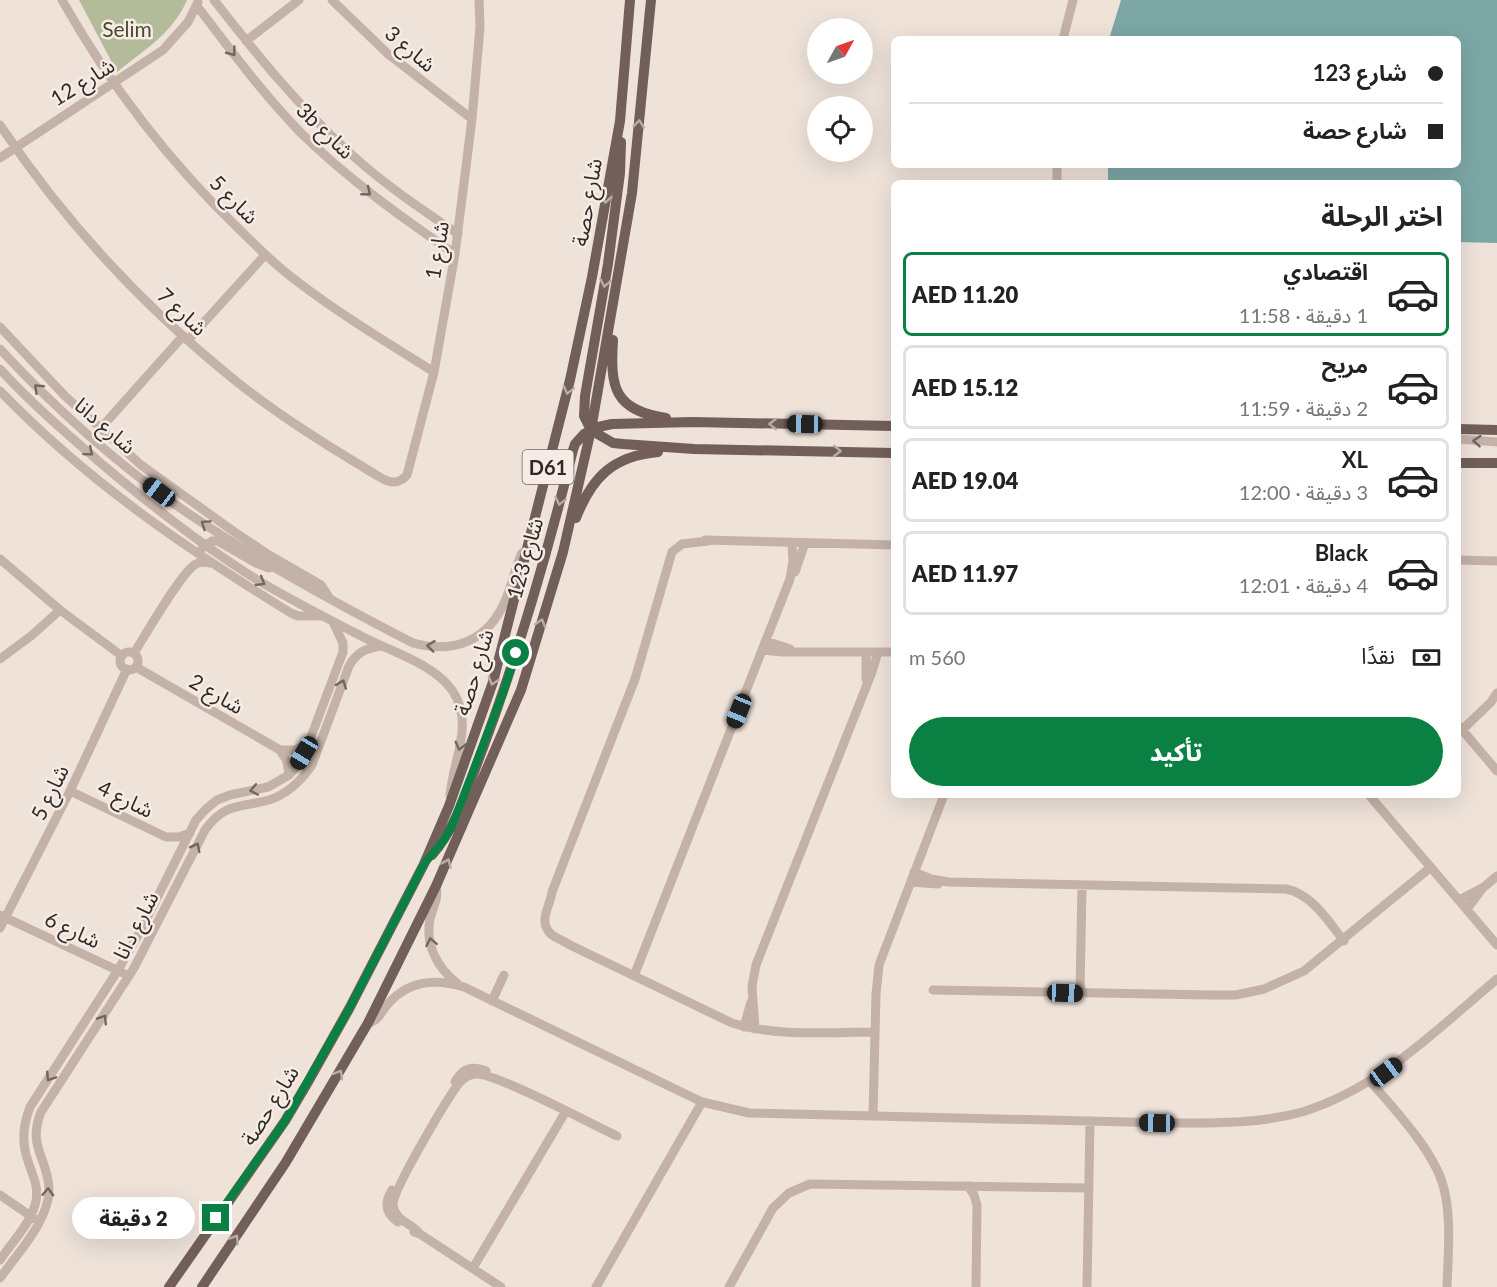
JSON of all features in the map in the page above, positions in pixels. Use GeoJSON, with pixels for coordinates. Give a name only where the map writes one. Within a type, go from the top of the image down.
{"type":"FeatureCollection","features":[{"type":"Feature","properties":{"kind":"main road","name":"شارع حصة"},"geometry":{"type":"LineString","coordinates":[[169,1287],[285,1121],[349,1009],[424,864],[449,806],[493,682],[570,380],[592,277],[620,120],[630,0]]}},
{"type":"Feature","properties":{"kind":"main road","name":"شارع حصة"},"geometry":{"type":"LineString","coordinates":[[202,1287],[292,1152],[368,1023],[436,886],[521,690],[563,552],[591,430],[632,193],[651,0]]}},
{"type":"Feature","properties":{"kind":"main road"},"geometry":{"type":"LineString","coordinates":[[620,120],[621,156],[610,253],[585,396],[584,416],[591,430],[623,444],[694,449],[891,453]]}},
{"type":"Feature","properties":{"kind":"main road"},"geometry":{"type":"LineString","coordinates":[[617,286],[612,362],[615,388],[629,405],[643,414],[693,422]]}},
{"type":"Feature","properties":{"kind":"main road"},"geometry":{"type":"LineString","coordinates":[[591,430],[612,424],[693,422],[891,426]]}},
{"type":"Feature","properties":{"kind":"main road"},"geometry":{"type":"LineString","coordinates":[[1461,429],[1497,430]]}},
{"type":"Feature","properties":{"kind":"main road","name":"شارع 123"},"geometry":{"type":"LineString","coordinates":[[424,864],[444,840],[452,826],[473,774],[507,683],[552,533],[575,444],[579,438],[591,430]]}},
{"type":"Feature","properties":{"kind":"main road"},"geometry":{"type":"LineString","coordinates":[[563,552],[588,490],[600,475],[615,463],[633,456],[694,449]]}},
{"type":"Feature","properties":{"kind":"main road"},"geometry":{"type":"LineString","coordinates":[[1461,463],[1497,463]]}},
{"type":"Feature","properties":{"kind":"street","name":"شارع 5"},"geometry":{"type":"LineString","coordinates":[[62,0],[114,84],[171,159],[219,210],[265,255],[330,306],[434,372]]}},
{"type":"Feature","properties":{"kind":"street","name":"3b شارع"},"geometry":{"type":"LineString","coordinates":[[214,0],[297,101],[351,154],[403,197],[458,234]]}},
{"type":"Feature","properties":{"kind":"street"},"geometry":{"type":"LineString","coordinates":[[246,41],[299,0]]}},
{"type":"Feature","properties":{"kind":"street","name":"شارع 3"},"geometry":{"type":"LineString","coordinates":[[332,0],[388,54],[472,119]]}},
{"type":"Feature","properties":{"kind":"street","name":"شارع 1"},"geometry":{"type":"LineString","coordinates":[[383,479],[396,483],[407,475],[434,372],[455,254],[472,119],[480,27],[479,0]]}},
{"type":"Feature","properties":{"kind":"street"},"geometry":{"type":"LineString","coordinates":[[1064,36],[1073,0]]}},
{"type":"Feature","properties":{"kind":"street","name":"شارع 12"},"geometry":{"type":"LineString","coordinates":[[0,158],[163,50],[188,22],[198,3]]}},
{"type":"Feature","properties":{"kind":"street","name":"3b شارع"},"geometry":{"type":"LineString","coordinates":[[198,3],[248,73],[302,133],[375,198],[455,254]]}},
{"type":"Feature","properties":{"kind":"street","name":"شارع 7"},"geometry":{"type":"LineString","coordinates":[[0,125],[42,184],[96,250],[185,338],[234,379],[296,424],[383,479]]}},
{"type":"Feature","properties":{"kind":"street"},"geometry":{"type":"LineString","coordinates":[[100,429],[265,255]]}},
{"type":"Feature","properties":{"kind":"street"},"geometry":{"type":"LineString","coordinates":[[0,327],[65,396],[141,465],[215,519],[269,555],[321,585],[332,600]]}},
{"type":"Feature","properties":{"kind":"street","name":"شارع دانا"},"geometry":{"type":"LineString","coordinates":[[0,349],[57,405],[132,471],[182,509],[332,600],[413,643],[440,648],[467,642],[480,634],[500,612],[516,568],[531,537]]}},
{"type":"Feature","properties":{"kind":"street","name":"شارع دانا"},"geometry":{"type":"LineString","coordinates":[[0,369],[45,415],[147,502],[204,545],[261,582],[320,616],[432,671],[443,680],[453,691],[463,717],[463,732],[454,765],[449,806]]}},
{"type":"Feature","properties":{"kind":"street"},"geometry":{"type":"LineString","coordinates":[[0,391],[47,438],[112,493],[195,554],[298,616],[320,616]]}},
{"type":"Feature","properties":{"kind":"street"},"geometry":{"type":"LineString","coordinates":[[1461,439],[1497,442]]}},
{"type":"Feature","properties":{"kind":"street"},"geometry":{"type":"LineString","coordinates":[[1461,463],[1497,468]]}},
{"type":"Feature","properties":{"kind":"street"},"geometry":{"type":"LineString","coordinates":[[112,493],[147,502]]}},
{"type":"Feature","properties":{"kind":"street"},"geometry":{"type":"LineString","coordinates":[[875,1032],[744,1027],[720,1018],[570,945],[548,937],[540,928],[540,916],[552,892],[635,679],[668,551],[675,542],[681,540],[891,545]]}},
{"type":"Feature","properties":{"kind":"street"},"geometry":{"type":"LineString","coordinates":[[134,653],[195,554],[204,545],[212,541],[218,542],[261,566],[277,568]]}},
{"type":"Feature","properties":{"kind":"street"},"geometry":{"type":"LineString","coordinates":[[790,579],[793,561],[792,543]]}},
{"type":"Feature","properties":{"kind":"street"},"geometry":{"type":"LineString","coordinates":[[634,976],[805,543]]}},
{"type":"Feature","properties":{"kind":"street"},"geometry":{"type":"LineString","coordinates":[[0,559],[60,610],[122,656]]}},
{"type":"Feature","properties":{"kind":"street"},"geometry":{"type":"LineString","coordinates":[[1461,561],[1497,561]]}},
{"type":"Feature","properties":{"kind":"street"},"geometry":{"type":"LineString","coordinates":[[181,580],[195,564],[210,563]]}},
{"type":"Feature","properties":{"kind":"street"},"geometry":{"type":"LineString","coordinates":[[0,659],[60,610]]}},
{"type":"Feature","properties":{"kind":"street"},"geometry":{"type":"LineString","coordinates":[[289,775],[298,765],[309,742],[343,652],[343,643],[333,622]]}},
{"type":"Feature","properties":{"kind":"street"},"geometry":{"type":"LineString","coordinates":[[765,645],[782,652],[891,652]]}},
{"type":"Feature","properties":{"kind":"street","name":"شارع دانا"},"geometry":{"type":"LineString","coordinates":[[0,1278],[40,1222],[48,1202],[48,1181],[36,1145],[37,1123],[41,1112],[129,976],[205,830],[212,819],[234,805],[272,799],[295,786],[312,765],[354,658],[369,648],[382,646]]}},
{"type":"Feature","properties":{"kind":"street"},"geometry":{"type":"LineString","coordinates":[[863,690],[867,674],[866,652]]}},
{"type":"Feature","properties":{"kind":"street"},"geometry":{"type":"LineString","coordinates":[[755,1029],[753,975],[759,955],[878,652]]}},
{"type":"Feature","properties":{"kind":"street"},"geometry":{"type":"LineString","coordinates":[[122,656],[126,653],[134,653]]}},
{"type":"Feature","properties":{"kind":"street"},"geometry":{"type":"LineString","coordinates":[[122,656],[121,664],[131,668],[138,661],[134,653]]}},
{"type":"Feature","properties":{"kind":"street","name":"شارع 5"},"geometry":{"type":"LineString","coordinates":[[0,928],[3,916],[70,791],[131,668]]}},
{"type":"Feature","properties":{"kind":"street","name":"شارع 2"},"geometry":{"type":"LineString","coordinates":[[131,668],[280,750]]}},
{"type":"Feature","properties":{"kind":"street"},"geometry":{"type":"LineString","coordinates":[[1461,726],[1491,702],[1497,693]]}},
{"type":"Feature","properties":{"kind":"street"},"geometry":{"type":"LineString","coordinates":[[321,710],[326,709],[330,716]]}},
{"type":"Feature","properties":{"kind":"street"},"geometry":{"type":"LineString","coordinates":[[1461,728],[1497,771]]}},
{"type":"Feature","properties":{"kind":"street"},"geometry":{"type":"LineString","coordinates":[[280,750],[296,750],[309,742]]}},
{"type":"Feature","properties":{"kind":"street"},"geometry":{"type":"LineString","coordinates":[[280,750],[287,762],[289,775]]}},
{"type":"Feature","properties":{"kind":"street","name":"شارع دانا"},"geometry":{"type":"LineString","coordinates":[[0,1260],[34,1209],[37,1191],[24,1147],[26,1119],[30,1107],[118,970],[196,820],[217,801],[230,795],[268,787],[289,775]]}},
{"type":"Feature","properties":{"kind":"street","name":"شارع 4"},"geometry":{"type":"LineString","coordinates":[[70,791],[166,837],[178,837],[190,832]]}},
{"type":"Feature","properties":{"kind":"street"},"geometry":{"type":"LineString","coordinates":[[873,1116],[879,965],[943,798]]}},
{"type":"Feature","properties":{"kind":"street"},"geometry":{"type":"LineString","coordinates":[[1373,798],[1497,945]]}},
{"type":"Feature","properties":{"kind":"street","name":"شارع 4"},"geometry":{"type":"LineString","coordinates":[[166,837],[174,847],[178,858]]}},
{"type":"Feature","properties":{"kind":"street"},"geometry":{"type":"LineString","coordinates":[[933,990],[1211,995],[1250,992],[1278,984],[1317,963],[1431,867]]}},
{"type":"Feature","properties":{"kind":"street"},"geometry":{"type":"LineString","coordinates":[[914,872],[931,879],[949,882]]}},
{"type":"Feature","properties":{"kind":"street"},"geometry":{"type":"LineString","coordinates":[[1467,909],[1484,887],[1497,876]]}},
{"type":"Feature","properties":{"kind":"street"},"geometry":{"type":"LineString","coordinates":[[911,882],[1294,891],[1308,898],[1344,941]]}},
{"type":"Feature","properties":{"kind":"street"},"geometry":{"type":"LineString","coordinates":[[1080,993],[1082,885]]}},
{"type":"Feature","properties":{"kind":"street"},"geometry":{"type":"LineString","coordinates":[[436,886],[437,902],[429,926],[431,946],[443,970],[464,987]]}},
{"type":"Feature","properties":{"kind":"street"},"geometry":{"type":"LineString","coordinates":[[1459,900],[1484,887]]}},
{"type":"Feature","properties":{"kind":"street","name":"شارع 6"},"geometry":{"type":"LineString","coordinates":[[3,916],[129,976]]}},
{"type":"Feature","properties":{"kind":"street"},"geometry":{"type":"LineString","coordinates":[[492,1001],[504,975]]}},
{"type":"Feature","properties":{"kind":"street"},"geometry":{"type":"LineString","coordinates":[[368,1023],[376,1020],[393,998],[411,986],[422,982],[444,981],[464,987],[702,1102],[749,1113],[1208,1123],[1266,1119],[1301,1112],[1349,1094],[1399,1062],[1497,979]]}},
{"type":"Feature","properties":{"kind":"street"},"geometry":{"type":"LineString","coordinates":[[744,1027],[752,996]]}},
{"type":"Feature","properties":{"kind":"street"},"geometry":{"type":"LineString","coordinates":[[501,1287],[394,1219],[387,1210],[388,1198],[406,1172],[459,1076],[467,1069],[482,1069],[502,1078],[506,1083],[617,1136]]}},
{"type":"Feature","properties":{"kind":"street"},"geometry":{"type":"LineString","coordinates":[[1371,1082],[1431,1158],[1439,1172],[1444,1187],[1448,1219],[1447,1287]]}},
{"type":"Feature","properties":{"kind":"street"},"geometry":{"type":"LineString","coordinates":[[596,1287],[702,1102]]}},
{"type":"Feature","properties":{"kind":"street"},"geometry":{"type":"LineString","coordinates":[[473,1268],[566,1112]]}},
{"type":"Feature","properties":{"kind":"street"},"geometry":{"type":"LineString","coordinates":[[1087,1287],[1090,1121]]}},
{"type":"Feature","properties":{"kind":"street"},"geometry":{"type":"LineString","coordinates":[[733,1286],[773,1208],[780,1200],[799,1188],[821,1183],[1089,1188]]}},
{"type":"Feature","properties":{"kind":"street"},"geometry":{"type":"LineString","coordinates":[[968,1186],[977,1206],[976,1287]]}},
{"type":"Feature","properties":{"kind":"street"},"geometry":{"type":"LineString","coordinates":[[977,1206],[986,1186]]}},
{"type":"Feature","properties":{"kind":"street"},"geometry":{"type":"LineString","coordinates":[[0,1195],[40,1222]]}},
{"type":"Feature","properties":{"kind":"green space","name":"Selim"},"geometry":{"type":"Polygon","coordinates":[[[79,0],[187,0],[166,31],[117,72],[79,0]]]}},
{"type":"Feature","properties":{"kind":"water"},"geometry":{"type":"Polygon","coordinates":[[[1121,0],[1497,0],[1497,243],[1461,242],[1461,180],[1108,180],[1108,168],[1461,168],[1461,36],[1110,36],[1121,0]]]}},
{"type":"Feature","properties":{"kind":"route"},"geometry":{"type":"LineString","coordinates":[[216,1218],[285,1121],[349,1009],[424,864],[444,840],[452,826],[516,653]]}}]}
